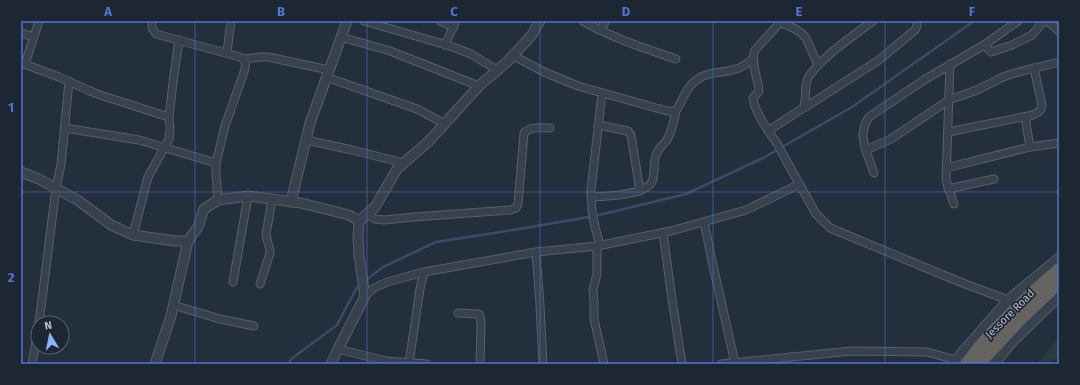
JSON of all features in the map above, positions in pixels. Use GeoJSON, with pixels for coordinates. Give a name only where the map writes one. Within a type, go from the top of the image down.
{"type":"FeatureCollection","features":[{"type":"Feature","properties":{"kind":"highway","name":"Jessore Road"},"geometry":{"type":"LineString","coordinates":[[959,363],[980,346],[994,330],[1035,290],[1059,269]]}},
{"type":"Feature","properties":{"kind":"highway"},"geometry":{"type":"LineString","coordinates":[[979,364],[1019,321],[1059,283]]}},
{"type":"Feature","properties":{"kind":"street"},"geometry":{"type":"LineString","coordinates":[[39,21],[26,61],[22,64],[59,77],[103,96],[169,117]]}},
{"type":"Feature","properties":{"kind":"street"},"geometry":{"type":"LineString","coordinates":[[152,21],[152,28],[156,34],[240,56],[246,62],[245,69],[225,126],[216,163],[218,200]]}},
{"type":"Feature","properties":{"kind":"street"},"geometry":{"type":"LineString","coordinates":[[226,52],[231,21]]}},
{"type":"Feature","properties":{"kind":"street"},"geometry":{"type":"LineString","coordinates":[[291,202],[310,123],[347,21]]}},
{"type":"Feature","properties":{"kind":"street"},"geometry":{"type":"LineString","coordinates":[[364,21],[471,54],[497,70]]}},
{"type":"Feature","properties":{"kind":"street"},"geometry":{"type":"LineString","coordinates":[[440,21],[455,24],[445,45]]}},
{"type":"Feature","properties":{"kind":"street"},"geometry":{"type":"LineString","coordinates":[[365,296],[358,255],[359,221],[375,207],[397,169],[429,141],[479,86],[532,36],[540,21]]}},
{"type":"Feature","properties":{"kind":"street"},"geometry":{"type":"LineString","coordinates":[[583,21],[631,44],[676,59]]}},
{"type":"Feature","properties":{"kind":"street"},"geometry":{"type":"LineString","coordinates":[[600,30],[606,21]]}},
{"type":"Feature","properties":{"kind":"street"},"geometry":{"type":"LineString","coordinates":[[803,108],[805,103],[805,89],[807,80],[811,72],[853,35],[873,21]]}},
{"type":"Feature","properties":{"kind":"street"},"geometry":{"type":"LineString","coordinates":[[768,131],[879,60],[915,30],[917,21]]}},
{"type":"Feature","properties":{"kind":"street"},"geometry":{"type":"LineString","coordinates":[[874,173],[863,141],[863,131],[869,117],[924,80],[984,45],[1018,21]]}},
{"type":"Feature","properties":{"kind":"street"},"geometry":{"type":"LineString","coordinates":[[984,45],[991,52],[1012,46],[1032,35],[1042,23],[1046,21],[1059,31]]}},
{"type":"Feature","properties":{"kind":"street"},"geometry":{"type":"LineString","coordinates":[[818,65],[803,34],[798,30],[779,22],[753,54],[759,83],[759,91],[753,98],[756,108],[816,214],[830,228],[960,282],[1008,300],[1022,303]]}},
{"type":"Feature","properties":{"kind":"street"},"geometry":{"type":"LineString","coordinates":[[21,33],[34,37]]}},
{"type":"Feature","properties":{"kind":"street"},"geometry":{"type":"LineString","coordinates":[[341,37],[390,51],[479,86]]}},
{"type":"Feature","properties":{"kind":"street"},"geometry":{"type":"LineString","coordinates":[[133,236],[148,176],[169,139],[172,82],[179,40]]}},
{"type":"Feature","properties":{"kind":"street"},"geometry":{"type":"LineString","coordinates":[[512,56],[544,72],[578,86],[667,111],[676,111]]}},
{"type":"Feature","properties":{"kind":"street"},"geometry":{"type":"LineString","coordinates":[[244,59],[253,57],[268,57],[328,74],[417,109],[445,124]]}},
{"type":"Feature","properties":{"kind":"street"},"geometry":{"type":"LineString","coordinates":[[591,197],[630,194],[649,187],[653,181],[656,154],[667,140],[676,111],[686,91],[693,82],[714,72],[742,67],[753,59]]}},
{"type":"Feature","properties":{"kind":"street"},"geometry":{"type":"LineString","coordinates":[[866,150],[891,139],[949,100],[977,90],[1015,72],[1059,62]]}},
{"type":"Feature","properties":{"kind":"street"},"geometry":{"type":"LineString","coordinates":[[950,64],[946,180],[954,204]]}},
{"type":"Feature","properties":{"kind":"street"},"geometry":{"type":"LineString","coordinates":[[948,132],[1028,116],[1040,112],[1042,109],[1041,100],[1034,68]]}},
{"type":"Feature","properties":{"kind":"street"},"geometry":{"type":"LineString","coordinates":[[40,315],[56,188],[61,165],[69,82]]}},
{"type":"Feature","properties":{"kind":"street"},"geometry":{"type":"LineString","coordinates":[[602,93],[591,197],[592,211],[599,245],[593,289],[594,319],[604,364]]}},
{"type":"Feature","properties":{"kind":"street"},"geometry":{"type":"LineString","coordinates":[[1028,116],[1026,118],[1026,123],[1030,147]]}},
{"type":"Feature","properties":{"kind":"street"},"geometry":{"type":"LineString","coordinates":[[598,125],[628,131],[631,135],[640,191]]}},
{"type":"Feature","properties":{"kind":"street"},"geometry":{"type":"LineString","coordinates":[[65,128],[139,140],[216,163]]}},
{"type":"Feature","properties":{"kind":"street"},"geometry":{"type":"LineString","coordinates":[[367,215],[375,219],[384,220],[510,210],[516,208],[518,204],[524,133],[533,128],[550,128]]}},
{"type":"Feature","properties":{"kind":"street"},"geometry":{"type":"LineString","coordinates":[[306,140],[404,163]]}},
{"type":"Feature","properties":{"kind":"street"},"geometry":{"type":"LineString","coordinates":[[946,168],[1030,147],[1059,143]]}},
{"type":"Feature","properties":{"kind":"street"},"geometry":{"type":"LineString","coordinates":[[21,172],[39,179],[80,201],[111,225],[133,236],[188,241]]}},
{"type":"Feature","properties":{"kind":"street"},"geometry":{"type":"LineString","coordinates":[[948,189],[994,178]]}},
{"type":"Feature","properties":{"kind":"street"},"geometry":{"type":"LineString","coordinates":[[331,364],[365,296],[374,288],[387,282],[424,272],[536,252],[599,245],[663,233],[746,210],[800,184]]}},
{"type":"Feature","properties":{"kind":"street"},"geometry":{"type":"LineString","coordinates":[[155,364],[173,305],[188,241],[198,227],[204,209],[218,200],[248,196],[301,203],[350,215],[359,221]]}},
{"type":"Feature","properties":{"kind":"street"},"geometry":{"type":"LineString","coordinates":[[233,282],[248,196]]}},
{"type":"Feature","properties":{"kind":"street"},"geometry":{"type":"LineString","coordinates":[[260,284],[270,253],[266,235],[272,199]]}},
{"type":"Feature","properties":{"kind":"street"},"geometry":{"type":"LineString","coordinates":[[704,222],[735,363]]}},
{"type":"Feature","properties":{"kind":"street"},"geometry":{"type":"LineString","coordinates":[[663,233],[682,364]]}},
{"type":"Feature","properties":{"kind":"street"},"geometry":{"type":"LineString","coordinates":[[536,252],[543,364]]}},
{"type":"Feature","properties":{"kind":"street"},"geometry":{"type":"LineString","coordinates":[[721,364],[772,362],[851,351],[927,352],[959,363],[1008,300],[1059,258]]}},
{"type":"Feature","properties":{"kind":"street"},"geometry":{"type":"LineString","coordinates":[[409,362],[424,272]]}},
{"type":"Feature","properties":{"kind":"street"},"geometry":{"type":"LineString","coordinates":[[994,364],[1013,341],[1059,296]]}},
{"type":"Feature","properties":{"kind":"street"},"geometry":{"type":"LineString","coordinates":[[173,305],[220,319],[254,326]]}},
{"type":"Feature","properties":{"kind":"street"},"geometry":{"type":"LineString","coordinates":[[458,313],[480,315],[482,324],[480,364]]}},
{"type":"Feature","properties":{"kind":"street"},"geometry":{"type":"LineString","coordinates":[[338,349],[386,361],[427,364]]}},
{"type":"Feature","properties":{"kind":"green space"},"geometry":{"type":"Polygon","coordinates":[[[1059,338],[1059,354],[1050,364],[1036,364],[1059,338]]]}},
{"type":"Feature","properties":{"kind":"waterway"},"geometry":{"type":"LineString","coordinates":[[365,281],[383,267],[436,242],[595,216],[686,194],[763,158],[852,107],[974,21]]}},
{"type":"Feature","properties":{"kind":"waterway"},"geometry":{"type":"LineString","coordinates":[[289,364],[291,359],[337,325],[356,289],[361,284]]}}]}
